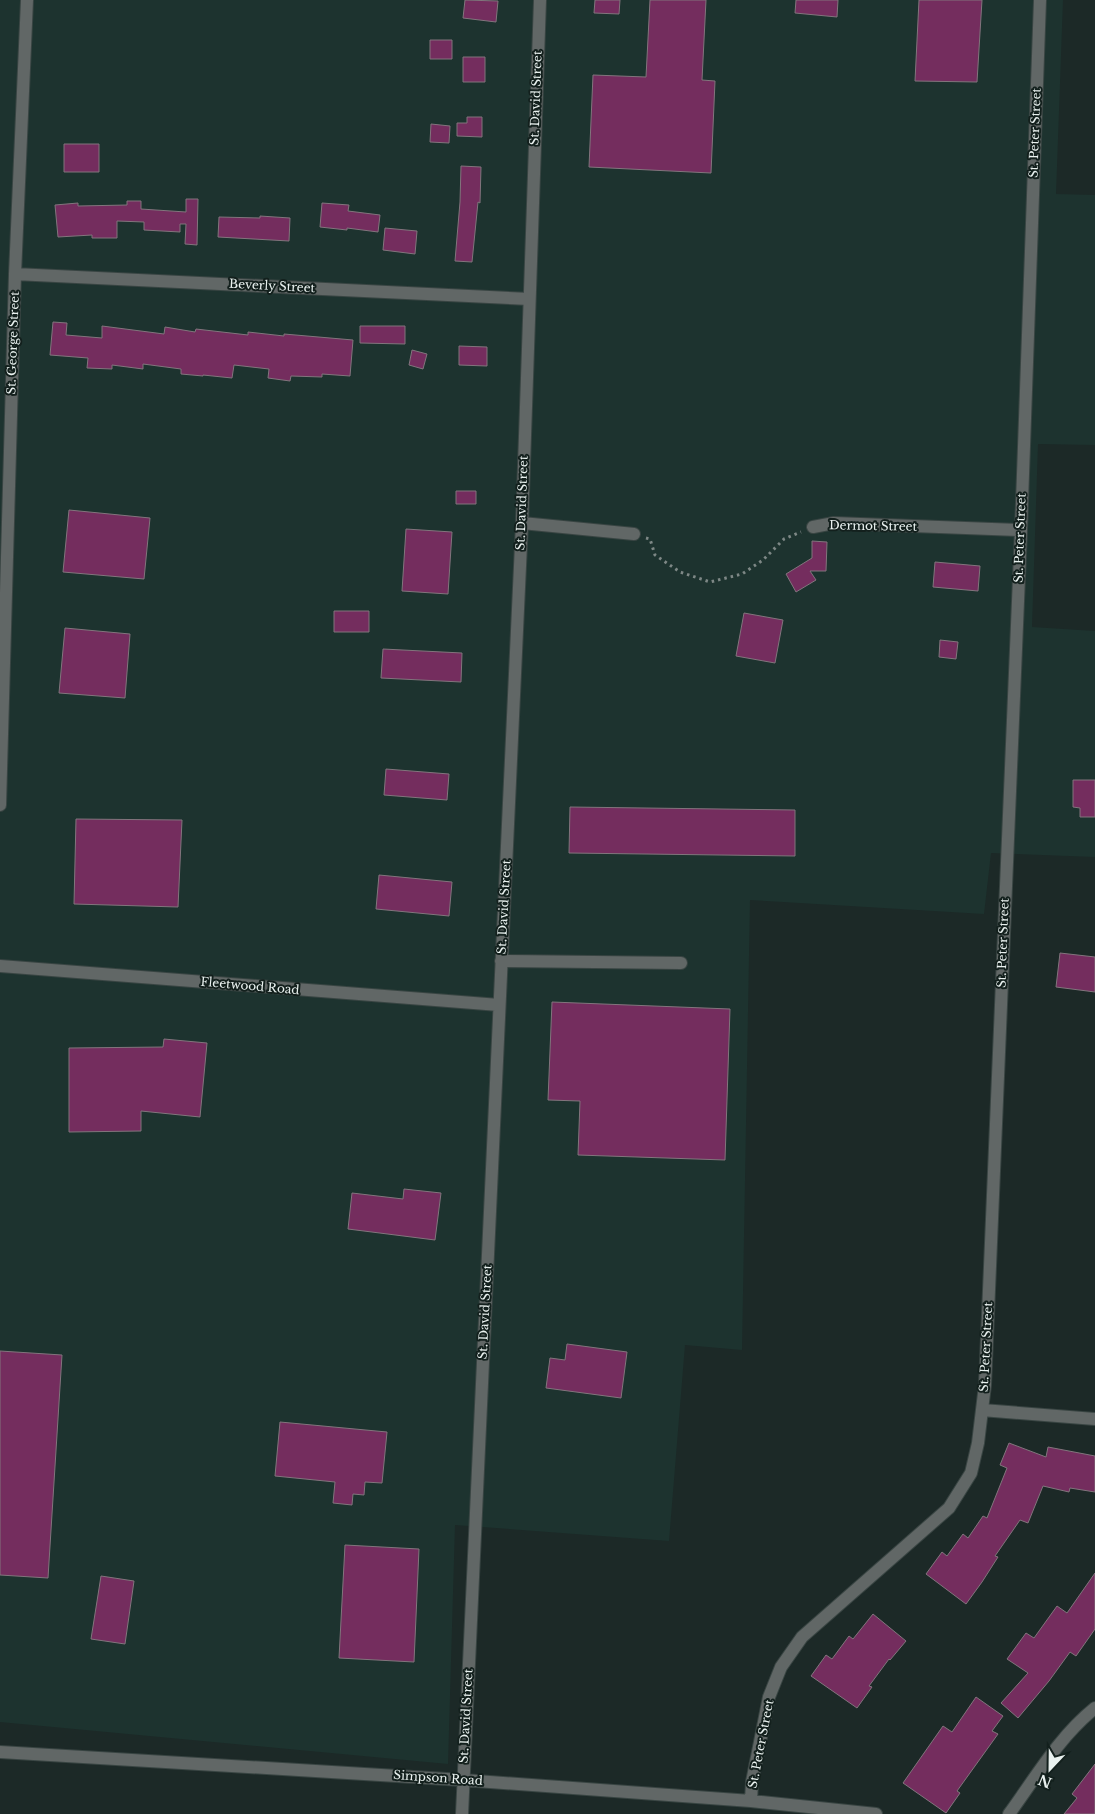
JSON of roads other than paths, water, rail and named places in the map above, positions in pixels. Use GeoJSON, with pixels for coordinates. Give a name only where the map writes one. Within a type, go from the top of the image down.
{"type":"FeatureCollection","features":[{"type":"Feature","properties":{"kind":"street","name":"St. George Street"},"geometry":{"type":"LineString","coordinates":[[0,806],[15,274],[27,0]]}},
{"type":"Feature","properties":{"kind":"street","name":"St. David Street"},"geometry":{"type":"LineString","coordinates":[[462,1814],[522,523],[540,0]]}},
{"type":"Feature","properties":{"kind":"street","name":"St. Peter Street"},"geometry":{"type":"LineString","coordinates":[[751,1801],[752,1782],[769,1697],[782,1666],[802,1638],[949,1508],[971,1472],[978,1443],[985,1376],[1021,530],[1040,0]]}},
{"type":"Feature","properties":{"kind":"street","name":"Beverly Street"},"geometry":{"type":"LineString","coordinates":[[15,274],[529,299]]}},
{"type":"Feature","properties":{"kind":"street"},"geometry":{"type":"LineString","coordinates":[[522,523],[634,534]]}},
{"type":"Feature","properties":{"kind":"street","name":"Dermot Street"},"geometry":{"type":"LineString","coordinates":[[813,527],[834,523],[1021,530]]}},
{"type":"Feature","properties":{"kind":"street"},"geometry":{"type":"LineString","coordinates":[[501,961],[680,963]]}},
{"type":"Feature","properties":{"kind":"street","name":"Fleetwood Road"},"geometry":{"type":"LineString","coordinates":[[0,966],[499,1005]]}},
{"type":"Feature","properties":{"kind":"street"},"geometry":{"type":"LineString","coordinates":[[982,1410],[1095,1419]]}},
{"type":"Feature","properties":{"kind":"street"},"geometry":{"type":"LineString","coordinates":[[1009,1814],[1058,1745],[1076,1724],[1095,1708]]}},
{"type":"Feature","properties":{"kind":"street","name":"Simpson Road"},"geometry":{"type":"LineString","coordinates":[[0,1752],[463,1780],[751,1801],[876,1814]]}}]}
